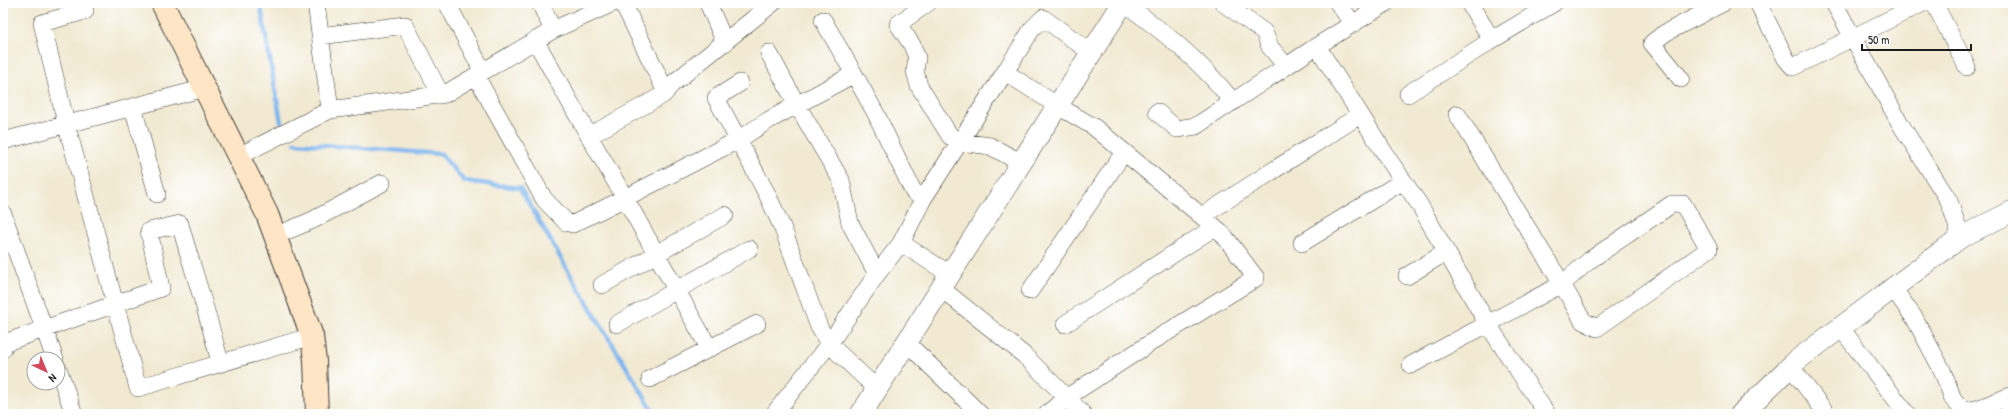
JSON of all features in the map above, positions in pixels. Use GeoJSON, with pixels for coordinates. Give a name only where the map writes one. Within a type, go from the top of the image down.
{"type":"FeatureCollection","features":[{"type":"Feature","properties":{"kind":"main road"},"geometry":{"type":"LineString","coordinates":[[162,3],[267,214],[312,336],[315,361],[317,414]]}},
{"type":"Feature","properties":{"kind":"street"},"geometry":{"type":"LineString","coordinates":[[316,3],[330,110]]}},
{"type":"Feature","properties":{"kind":"street"},"geometry":{"type":"LineString","coordinates":[[447,3],[479,74],[544,199],[566,222],[573,224],[580,222],[738,140],[768,120],[854,74]]}},
{"type":"Feature","properties":{"kind":"street"},"geometry":{"type":"LineString","coordinates":[[540,3],[553,30]]}},
{"type":"Feature","properties":{"kind":"street"},"geometry":{"type":"LineString","coordinates":[[239,156],[330,110],[445,94],[553,30],[613,3]]}},
{"type":"Feature","properties":{"kind":"street"},"geometry":{"type":"LineString","coordinates":[[623,3],[666,92]]}},
{"type":"Feature","properties":{"kind":"street"},"geometry":{"type":"LineString","coordinates":[[708,3],[724,43]]}},
{"type":"Feature","properties":{"kind":"street"},"geometry":{"type":"LineString","coordinates":[[589,136],[664,95],[671,85],[773,3]]}},
{"type":"Feature","properties":{"kind":"street"},"geometry":{"type":"LineString","coordinates":[[928,3],[898,24],[912,45],[917,58],[915,71],[918,86],[950,136],[961,142],[990,146],[1022,163]]}},
{"type":"Feature","properties":{"kind":"street"},"geometry":{"type":"LineString","coordinates":[[861,414],[1124,3],[1153,24],[1196,61],[1215,80],[1232,102]]}},
{"type":"Feature","properties":{"kind":"street"},"geometry":{"type":"LineString","coordinates":[[1224,3],[1264,32],[1270,47],[1286,66]]}},
{"type":"Feature","properties":{"kind":"street"},"geometry":{"type":"LineString","coordinates":[[1338,3],[1353,24]]}},
{"type":"Feature","properties":{"kind":"street"},"geometry":{"type":"LineString","coordinates":[[1157,112],[1177,129],[1196,126],[1286,66],[1386,3]]}},
{"type":"Feature","properties":{"kind":"street"},"geometry":{"type":"LineString","coordinates":[[1470,3],[1492,40]]}},
{"type":"Feature","properties":{"kind":"street"},"geometry":{"type":"LineString","coordinates":[[1408,94],[1492,40],[1554,3]]}},
{"type":"Feature","properties":{"kind":"street"},"geometry":{"type":"LineString","coordinates":[[1681,79],[1652,43],[1665,33],[1723,3]]}},
{"type":"Feature","properties":{"kind":"street"},"geometry":{"type":"LineString","coordinates":[[1758,3],[1786,59],[1793,67],[1923,3]]}},
{"type":"Feature","properties":{"kind":"street"},"geometry":{"type":"LineString","coordinates":[[1834,3],[1901,125],[1949,201],[1961,237]]}},
{"type":"Feature","properties":{"kind":"street"},"geometry":{"type":"LineString","coordinates":[[1934,3],[1967,67]]}},
{"type":"Feature","properties":{"kind":"street"},"geometry":{"type":"LineString","coordinates":[[84,11],[42,23],[66,123],[138,388],[312,336]]}},
{"type":"Feature","properties":{"kind":"street"},"geometry":{"type":"LineString","coordinates":[[774,414],[829,344],[877,274],[901,243],[923,199],[961,142],[1032,29],[1043,18],[1092,53]]}},
{"type":"Feature","properties":{"kind":"street"},"geometry":{"type":"LineString","coordinates":[[823,20],[876,114],[913,191],[923,199]]}},
{"type":"Feature","properties":{"kind":"street"},"geometry":{"type":"LineString","coordinates":[[320,36],[405,25],[441,95]]}},
{"type":"Feature","properties":{"kind":"street"},"geometry":{"type":"LineString","coordinates":[[535,40],[709,348]]}},
{"type":"Feature","properties":{"kind":"street"},"geometry":{"type":"LineString","coordinates":[[1317,46],[1360,115],[1419,204],[1487,323],[1547,414]]}},
{"type":"Feature","properties":{"kind":"street"},"geometry":{"type":"LineString","coordinates":[[770,53],[797,105],[841,180],[850,223],[877,274]]}},
{"type":"Feature","properties":{"kind":"street"},"geometry":{"type":"LineString","coordinates":[[1005,72],[1094,127],[1209,221],[1222,232],[1256,278],[1161,336],[1066,398],[1047,414]]}},
{"type":"Feature","properties":{"kind":"street"},"geometry":{"type":"LineString","coordinates":[[740,83],[716,98],[767,194],[783,229],[819,327],[829,344],[877,389]]}},
{"type":"Feature","properties":{"kind":"street"},"geometry":{"type":"LineString","coordinates":[[3,141],[66,123],[205,88]]}},
{"type":"Feature","properties":{"kind":"street"},"geometry":{"type":"LineString","coordinates":[[133,107],[157,194]]}},
{"type":"Feature","properties":{"kind":"street"},"geometry":{"type":"LineString","coordinates":[[1411,365],[1562,284],[1590,260],[1672,204],[1683,204],[1709,249],[1597,328],[1583,321],[1562,284],[1457,114]]}},
{"type":"Feature","properties":{"kind":"street"},"geometry":{"type":"LineString","coordinates":[[1065,324],[1360,115]]}},
{"type":"Feature","properties":{"kind":"street"},"geometry":{"type":"LineString","coordinates":[[1030,291],[1124,152]]}},
{"type":"Feature","properties":{"kind":"street"},"geometry":{"type":"LineString","coordinates":[[1302,243],[1403,181]]}},
{"type":"Feature","properties":{"kind":"street"},"geometry":{"type":"LineString","coordinates":[[275,236],[313,220],[382,183]]}},
{"type":"Feature","properties":{"kind":"street"},"geometry":{"type":"LineString","coordinates":[[1740,414],[1790,366],[1961,237],[2013,211]]}},
{"type":"Feature","properties":{"kind":"street"},"geometry":{"type":"LineString","coordinates":[[3,214],[52,351]]}},
{"type":"Feature","properties":{"kind":"street"},"geometry":{"type":"LineString","coordinates":[[602,285],[725,215]]}},
{"type":"Feature","properties":{"kind":"street"},"geometry":{"type":"LineString","coordinates":[[3,349],[4,343],[161,288],[149,231],[180,224],[198,288],[207,308],[220,363]]}},
{"type":"Feature","properties":{"kind":"street"},"geometry":{"type":"LineString","coordinates":[[901,243],[946,282],[1024,355],[1083,414]]}},
{"type":"Feature","properties":{"kind":"street"},"geometry":{"type":"LineString","coordinates":[[617,324],[748,249]]}},
{"type":"Feature","properties":{"kind":"street"},"geometry":{"type":"LineString","coordinates":[[1407,276],[1446,252]]}},
{"type":"Feature","properties":{"kind":"street"},"geometry":{"type":"LineString","coordinates":[[1893,288],[1915,319],[1942,370],[1953,399],[1964,411],[1976,409],[2010,397],[2012,414]]}},
{"type":"Feature","properties":{"kind":"street"},"geometry":{"type":"LineString","coordinates":[[650,378],[757,324]]}},
{"type":"Feature","properties":{"kind":"street"},"geometry":{"type":"LineString","coordinates":[[1840,327],[1907,414]]}},
{"type":"Feature","properties":{"kind":"street"},"geometry":{"type":"LineString","coordinates":[[907,343],[980,414]]}},
{"type":"Feature","properties":{"kind":"street"},"geometry":{"type":"LineString","coordinates":[[1790,366],[1827,414]]}},
{"type":"Feature","properties":{"kind":"street"},"geometry":{"type":"LineString","coordinates":[[66,391],[74,414]]}},
{"type":"Feature","properties":{"kind":"waterway"},"geometry":{"type":"LineString","coordinates":[[260,3],[281,122]]}},
{"type":"Feature","properties":{"kind":"waterway"},"geometry":{"type":"LineString","coordinates":[[295,143],[441,154],[464,181],[520,188],[574,281],[655,414]]}}]}
